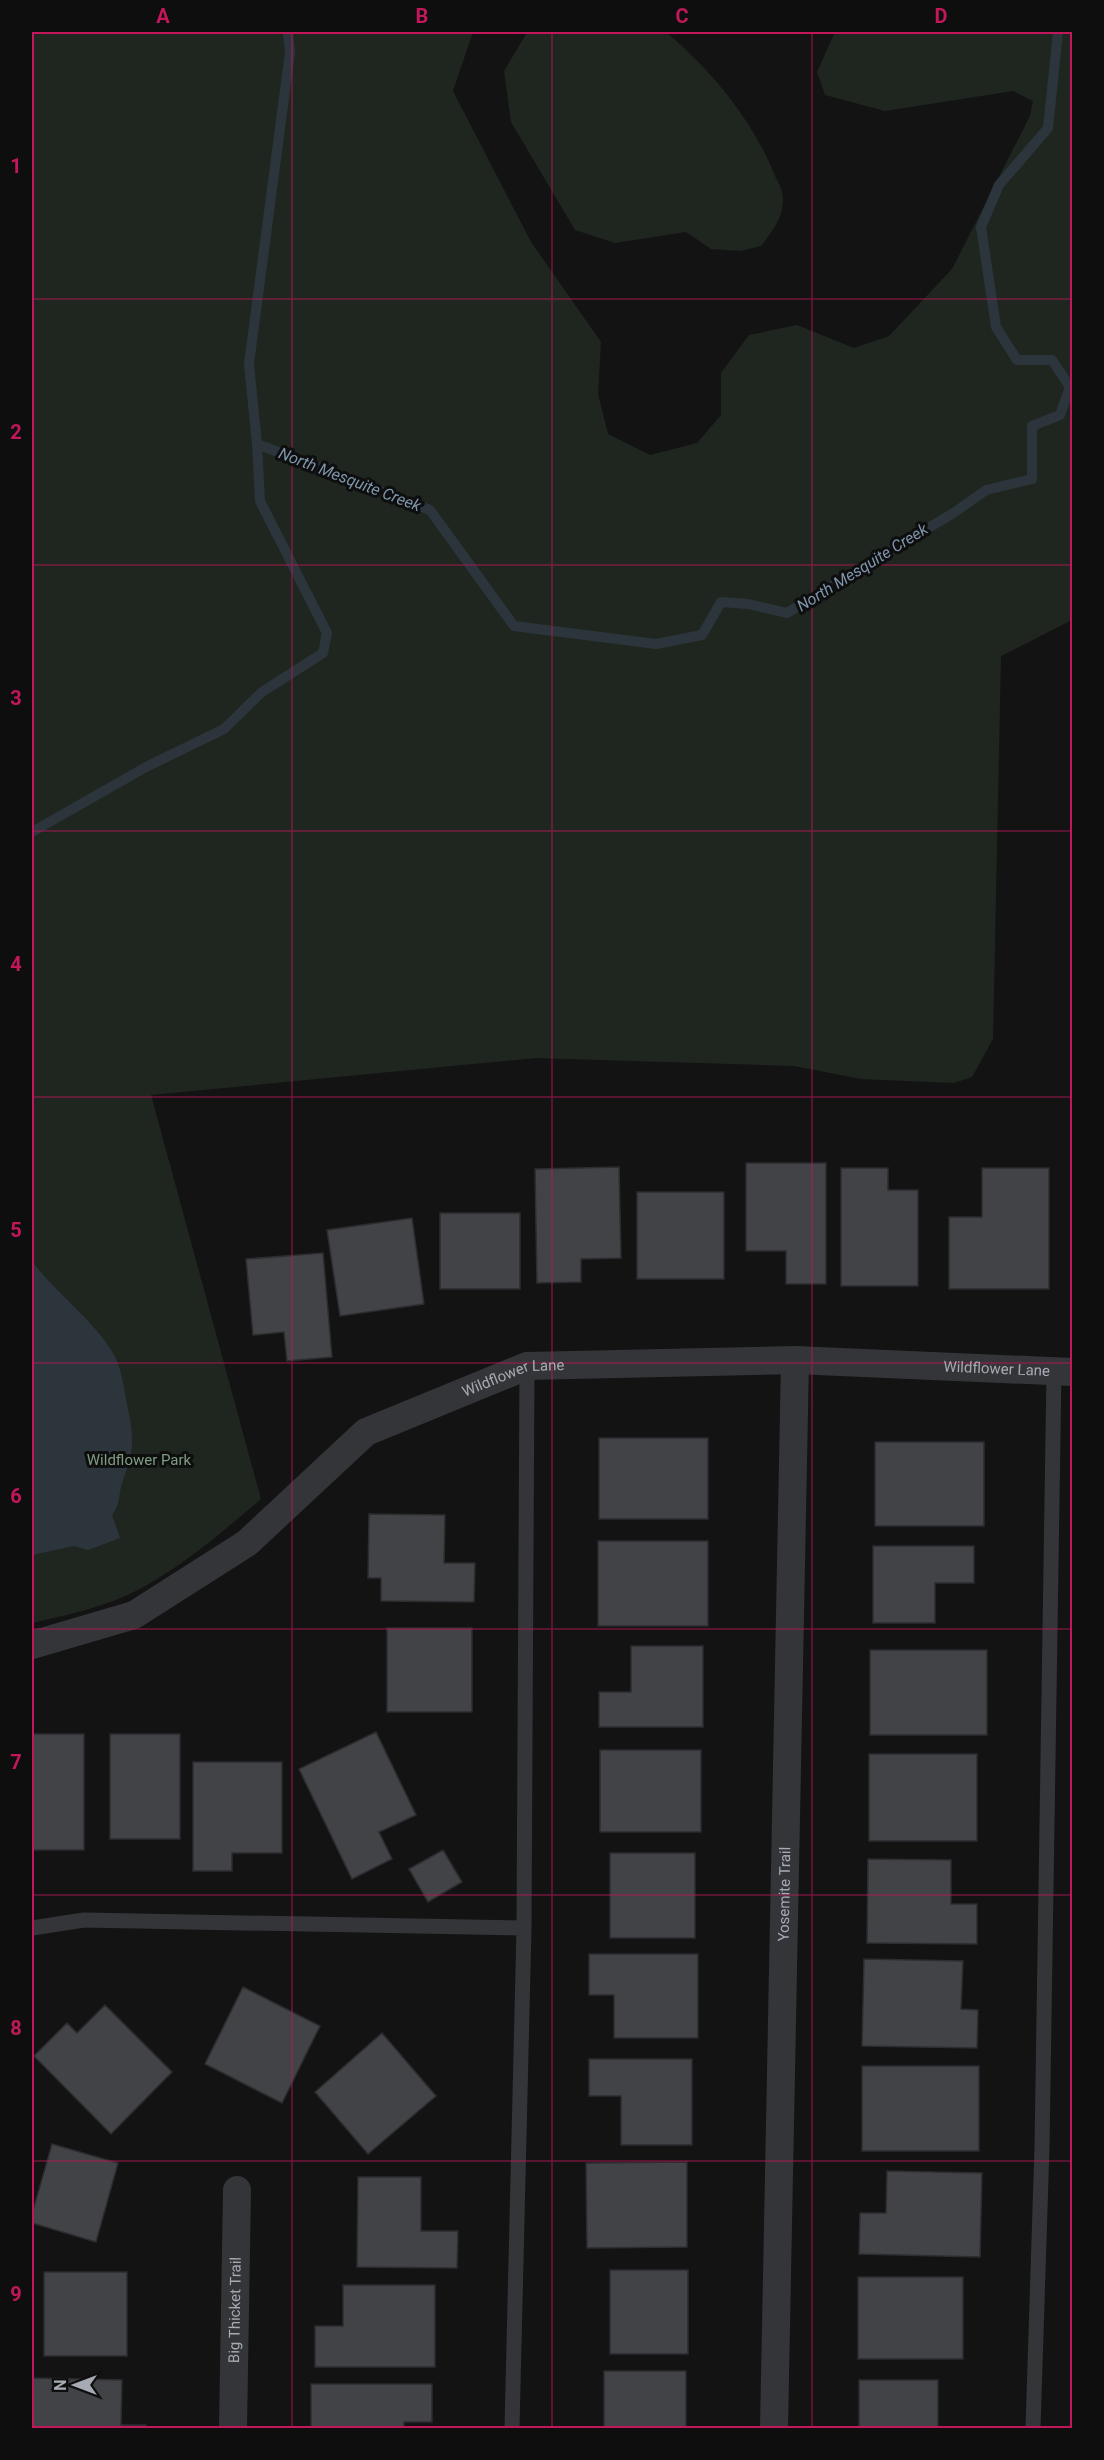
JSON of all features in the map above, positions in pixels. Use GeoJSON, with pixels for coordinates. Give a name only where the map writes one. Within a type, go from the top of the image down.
{"type":"FeatureCollection","features":[{"type":"Feature","properties":{"kind":"street","name":"Wildflower Lane"},"geometry":{"type":"LineString","coordinates":[[32,1645],[134,1615],[247,1544],[366,1432],[527,1366],[795,1360],[1063,1372]]}},
{"type":"Feature","properties":{"kind":"street","name":"Yosemite Trail"},"geometry":{"type":"LineString","coordinates":[[774,2428],[795,1360]]}},
{"type":"Feature","properties":{"kind":"street","name":"Big Thicket Trail"},"geometry":{"type":"LineString","coordinates":[[232,2428],[237,2190]]}},
{"type":"Feature","properties":{"kind":"lane"},"geometry":{"type":"LineString","coordinates":[[512,2428],[524,1928],[527,1366]]}},
{"type":"Feature","properties":{"kind":"lane"},"geometry":{"type":"LineString","coordinates":[[1033,2428],[1063,1372]]}},
{"type":"Feature","properties":{"kind":"lane"},"geometry":{"type":"LineString","coordinates":[[32,1928],[84,1920],[524,1928]]}},
{"type":"Feature","properties":{"kind":"green space","name":"Wildflower Park"},"geometry":{"type":"Polygon","coordinates":[[[32,32],[473,32],[453,91],[531,242],[601,342],[598,394],[608,434],[650,455],[697,443],[721,415],[721,373],[749,335],[797,325],[854,348],[889,336],[952,269],[1030,116],[1033,101],[1013,91],[885,111],[825,95],[817,72],[835,32],[1072,32],[1072,620],[1001,656],[993,1039],[972,1077],[954,1083],[861,1079],[794,1066],[536,1058],[151,1095],[261,1499],[217,1536],[155,1581],[99,1606],[32,1623],[32,32]]]}},
{"type":"Feature","properties":{"kind":"green space"},"geometry":{"type":"Polygon","coordinates":[[[536,32],[666,32],[683,47],[715,80],[743,116],[766,155],[781,189],[782,211],[773,230],[761,246],[741,251],[711,249],[686,232],[615,243],[575,230],[511,122],[504,71],[526,34],[536,32]]]}},
{"type":"Feature","properties":{"kind":"shaded area"},"geometry":{"type":"Polygon","coordinates":[[[32,1261],[100,1334],[116,1359],[123,1383],[132,1445],[118,1503],[112,1515],[120,1538],[88,1550],[74,1546],[32,1555],[32,1261]]]}},
{"type":"Feature","properties":{"kind":"building"},"geometry":{"type":"Polygon","coordinates":[[[746,1163],[826,1163],[826,1284],[786,1284],[786,1251],[746,1251],[746,1163]]]}},
{"type":"Feature","properties":{"kind":"building"},"geometry":{"type":"Polygon","coordinates":[[[619,1167],[621,1258],[581,1259],[581,1282],[537,1283],[535,1169],[619,1167]]]}},
{"type":"Feature","properties":{"kind":"building"},"geometry":{"type":"Polygon","coordinates":[[[841,1168],[888,1168],[888,1190],[918,1190],[918,1286],[841,1286],[841,1168]]]}},
{"type":"Feature","properties":{"kind":"building"},"geometry":{"type":"Polygon","coordinates":[[[982,1168],[1049,1168],[1049,1289],[949,1289],[949,1217],[982,1217],[982,1168]]]}},
{"type":"Feature","properties":{"kind":"building"},"geometry":{"type":"Polygon","coordinates":[[[637,1192],[724,1192],[724,1279],[637,1279],[637,1192]]]}},
{"type":"Feature","properties":{"kind":"building"},"geometry":{"type":"Polygon","coordinates":[[[440,1213],[520,1213],[520,1289],[440,1289],[440,1213]]]}},
{"type":"Feature","properties":{"kind":"building"},"geometry":{"type":"Polygon","coordinates":[[[412,1218],[424,1304],[340,1316],[327,1230],[412,1218]]]}},
{"type":"Feature","properties":{"kind":"building"},"geometry":{"type":"Polygon","coordinates":[[[323,1253],[332,1357],[287,1361],[284,1332],[253,1335],[246,1259],[323,1253]]]}},
{"type":"Feature","properties":{"kind":"building"},"geometry":{"type":"Polygon","coordinates":[[[599,1438],[708,1438],[708,1519],[599,1519],[599,1438]]]}},
{"type":"Feature","properties":{"kind":"building"},"geometry":{"type":"Polygon","coordinates":[[[875,1442],[984,1442],[984,1526],[875,1526],[875,1442]]]}},
{"type":"Feature","properties":{"kind":"building"},"geometry":{"type":"Polygon","coordinates":[[[369,1514],[445,1515],[444,1563],[475,1563],[474,1602],[381,1601],[381,1578],[368,1578],[369,1514]]]}},
{"type":"Feature","properties":{"kind":"building"},"geometry":{"type":"Polygon","coordinates":[[[598,1541],[708,1541],[708,1626],[598,1626],[598,1541]]]}},
{"type":"Feature","properties":{"kind":"building"},"geometry":{"type":"Polygon","coordinates":[[[873,1546],[974,1546],[974,1583],[935,1583],[935,1623],[873,1623],[873,1546]]]}},
{"type":"Feature","properties":{"kind":"building"},"geometry":{"type":"Polygon","coordinates":[[[387,1628],[472,1628],[472,1712],[387,1712],[387,1628]]]}},
{"type":"Feature","properties":{"kind":"building"},"geometry":{"type":"Polygon","coordinates":[[[631,1646],[703,1646],[703,1727],[599,1727],[599,1692],[631,1692],[631,1646]]]}},
{"type":"Feature","properties":{"kind":"building"},"geometry":{"type":"Polygon","coordinates":[[[870,1650],[987,1650],[987,1735],[870,1735],[870,1650]]]}},
{"type":"Feature","properties":{"kind":"building"},"geometry":{"type":"Polygon","coordinates":[[[376,1732],[416,1815],[379,1832],[392,1859],[352,1879],[299,1769],[376,1732]]]}},
{"type":"Feature","properties":{"kind":"building"},"geometry":{"type":"Polygon","coordinates":[[[32,1734],[84,1734],[84,1850],[32,1850],[32,1734]]]}},
{"type":"Feature","properties":{"kind":"building"},"geometry":{"type":"Polygon","coordinates":[[[110,1734],[180,1734],[180,1839],[110,1839],[110,1734]]]}},
{"type":"Feature","properties":{"kind":"building"},"geometry":{"type":"Polygon","coordinates":[[[600,1750],[701,1750],[701,1832],[600,1832],[600,1750]]]}},
{"type":"Feature","properties":{"kind":"building"},"geometry":{"type":"Polygon","coordinates":[[[869,1754],[977,1754],[977,1841],[869,1841],[869,1754]]]}},
{"type":"Feature","properties":{"kind":"building"},"geometry":{"type":"Polygon","coordinates":[[[193,1762],[282,1762],[282,1853],[232,1853],[232,1871],[193,1871],[193,1762]]]}},
{"type":"Feature","properties":{"kind":"building"},"geometry":{"type":"Polygon","coordinates":[[[443,1850],[462,1882],[428,1902],[409,1869],[443,1850]]]}},
{"type":"Feature","properties":{"kind":"building"},"geometry":{"type":"Polygon","coordinates":[[[610,1853],[695,1853],[695,1938],[610,1938],[610,1853]]]}},
{"type":"Feature","properties":{"kind":"building"},"geometry":{"type":"Polygon","coordinates":[[[868,1859],[951,1860],[951,1904],[977,1904],[977,1944],[867,1943],[868,1859]]]}},
{"type":"Feature","properties":{"kind":"building"},"geometry":{"type":"Polygon","coordinates":[[[589,1954],[698,1954],[698,2038],[614,2038],[614,1995],[589,1995],[589,1954]]]}},
{"type":"Feature","properties":{"kind":"building"},"geometry":{"type":"Polygon","coordinates":[[[864,1959],[963,1961],[961,2009],[978,2010],[977,2048],[862,2046],[864,1959]]]}},
{"type":"Feature","properties":{"kind":"building"},"geometry":{"type":"Polygon","coordinates":[[[243,1987],[320,2026],[282,2103],[205,2064],[243,1987]]]}},
{"type":"Feature","properties":{"kind":"building"},"geometry":{"type":"Polygon","coordinates":[[[105,2005],[172,2072],[111,2134],[34,2056],[67,2023],[77,2033],[105,2005]]]}},
{"type":"Feature","properties":{"kind":"building"},"geometry":{"type":"Polygon","coordinates":[[[382,2033],[436,2096],[368,2154],[315,2092],[382,2033]]]}},
{"type":"Feature","properties":{"kind":"building"},"geometry":{"type":"Polygon","coordinates":[[[589,2059],[692,2059],[692,2145],[621,2145],[621,2096],[589,2096],[589,2059]]]}},
{"type":"Feature","properties":{"kind":"building"},"geometry":{"type":"Polygon","coordinates":[[[862,2066],[979,2066],[979,2151],[862,2151],[862,2066]]]}},
{"type":"Feature","properties":{"kind":"building"},"geometry":{"type":"Polygon","coordinates":[[[52,2144],[118,2163],[96,2242],[32,2223],[32,2214],[52,2144]]]}},
{"type":"Feature","properties":{"kind":"building"},"geometry":{"type":"Polygon","coordinates":[[[687,2162],[687,2247],[587,2248],[586,2163],[687,2162]]]}},
{"type":"Feature","properties":{"kind":"building"},"geometry":{"type":"Polygon","coordinates":[[[887,2171],[982,2173],[980,2257],[859,2254],[860,2213],[886,2213],[887,2171]]]}},
{"type":"Feature","properties":{"kind":"building"},"geometry":{"type":"Polygon","coordinates":[[[358,2177],[421,2177],[421,2231],[458,2231],[457,2268],[357,2267],[358,2177]]]}},
{"type":"Feature","properties":{"kind":"building"},"geometry":{"type":"Polygon","coordinates":[[[610,2270],[688,2270],[688,2354],[610,2354],[610,2270]]]}},
{"type":"Feature","properties":{"kind":"building"},"geometry":{"type":"Polygon","coordinates":[[[44,2272],[127,2272],[127,2356],[44,2356],[44,2272]]]}},
{"type":"Feature","properties":{"kind":"building"},"geometry":{"type":"Polygon","coordinates":[[[858,2277],[963,2277],[963,2359],[858,2359],[858,2277]]]}},
{"type":"Feature","properties":{"kind":"building"},"geometry":{"type":"Polygon","coordinates":[[[343,2285],[435,2285],[435,2367],[315,2367],[315,2326],[343,2326],[343,2285]]]}},
{"type":"Feature","properties":{"kind":"building"},"geometry":{"type":"Polygon","coordinates":[[[604,2371],[686,2371],[686,2428],[604,2428],[604,2371]]]}},
{"type":"Feature","properties":{"kind":"building"},"geometry":{"type":"Polygon","coordinates":[[[32,2378],[122,2380],[121,2425],[146,2425],[146,2428],[32,2428],[32,2378]]]}},
{"type":"Feature","properties":{"kind":"building"},"geometry":{"type":"Polygon","coordinates":[[[859,2380],[938,2380],[938,2427],[949,2428],[859,2428],[859,2380]]]}},
{"type":"Feature","properties":{"kind":"building"},"geometry":{"type":"Polygon","coordinates":[[[311,2384],[432,2384],[432,2422],[404,2422],[404,2428],[311,2428],[311,2384]]]}},
{"type":"Feature","properties":{"kind":"waterway","name":"North Mesquite Creek"},"geometry":{"type":"LineString","coordinates":[[288,32],[290,52],[249,364],[257,444],[430,510],[514,626],[656,644],[702,635],[721,602],[748,604],[787,613],[955,512],[986,490],[1032,479],[1032,426],[1060,415],[1070,387],[1052,360],[1017,360],[996,327],[981,227],[999,185],[1048,128],[1058,32]]}},
{"type":"Feature","properties":{"kind":"waterway"},"geometry":{"type":"LineString","coordinates":[[32,832],[146,767],[224,729],[262,692],[323,653],[327,633],[260,501],[257,444]]}}]}
